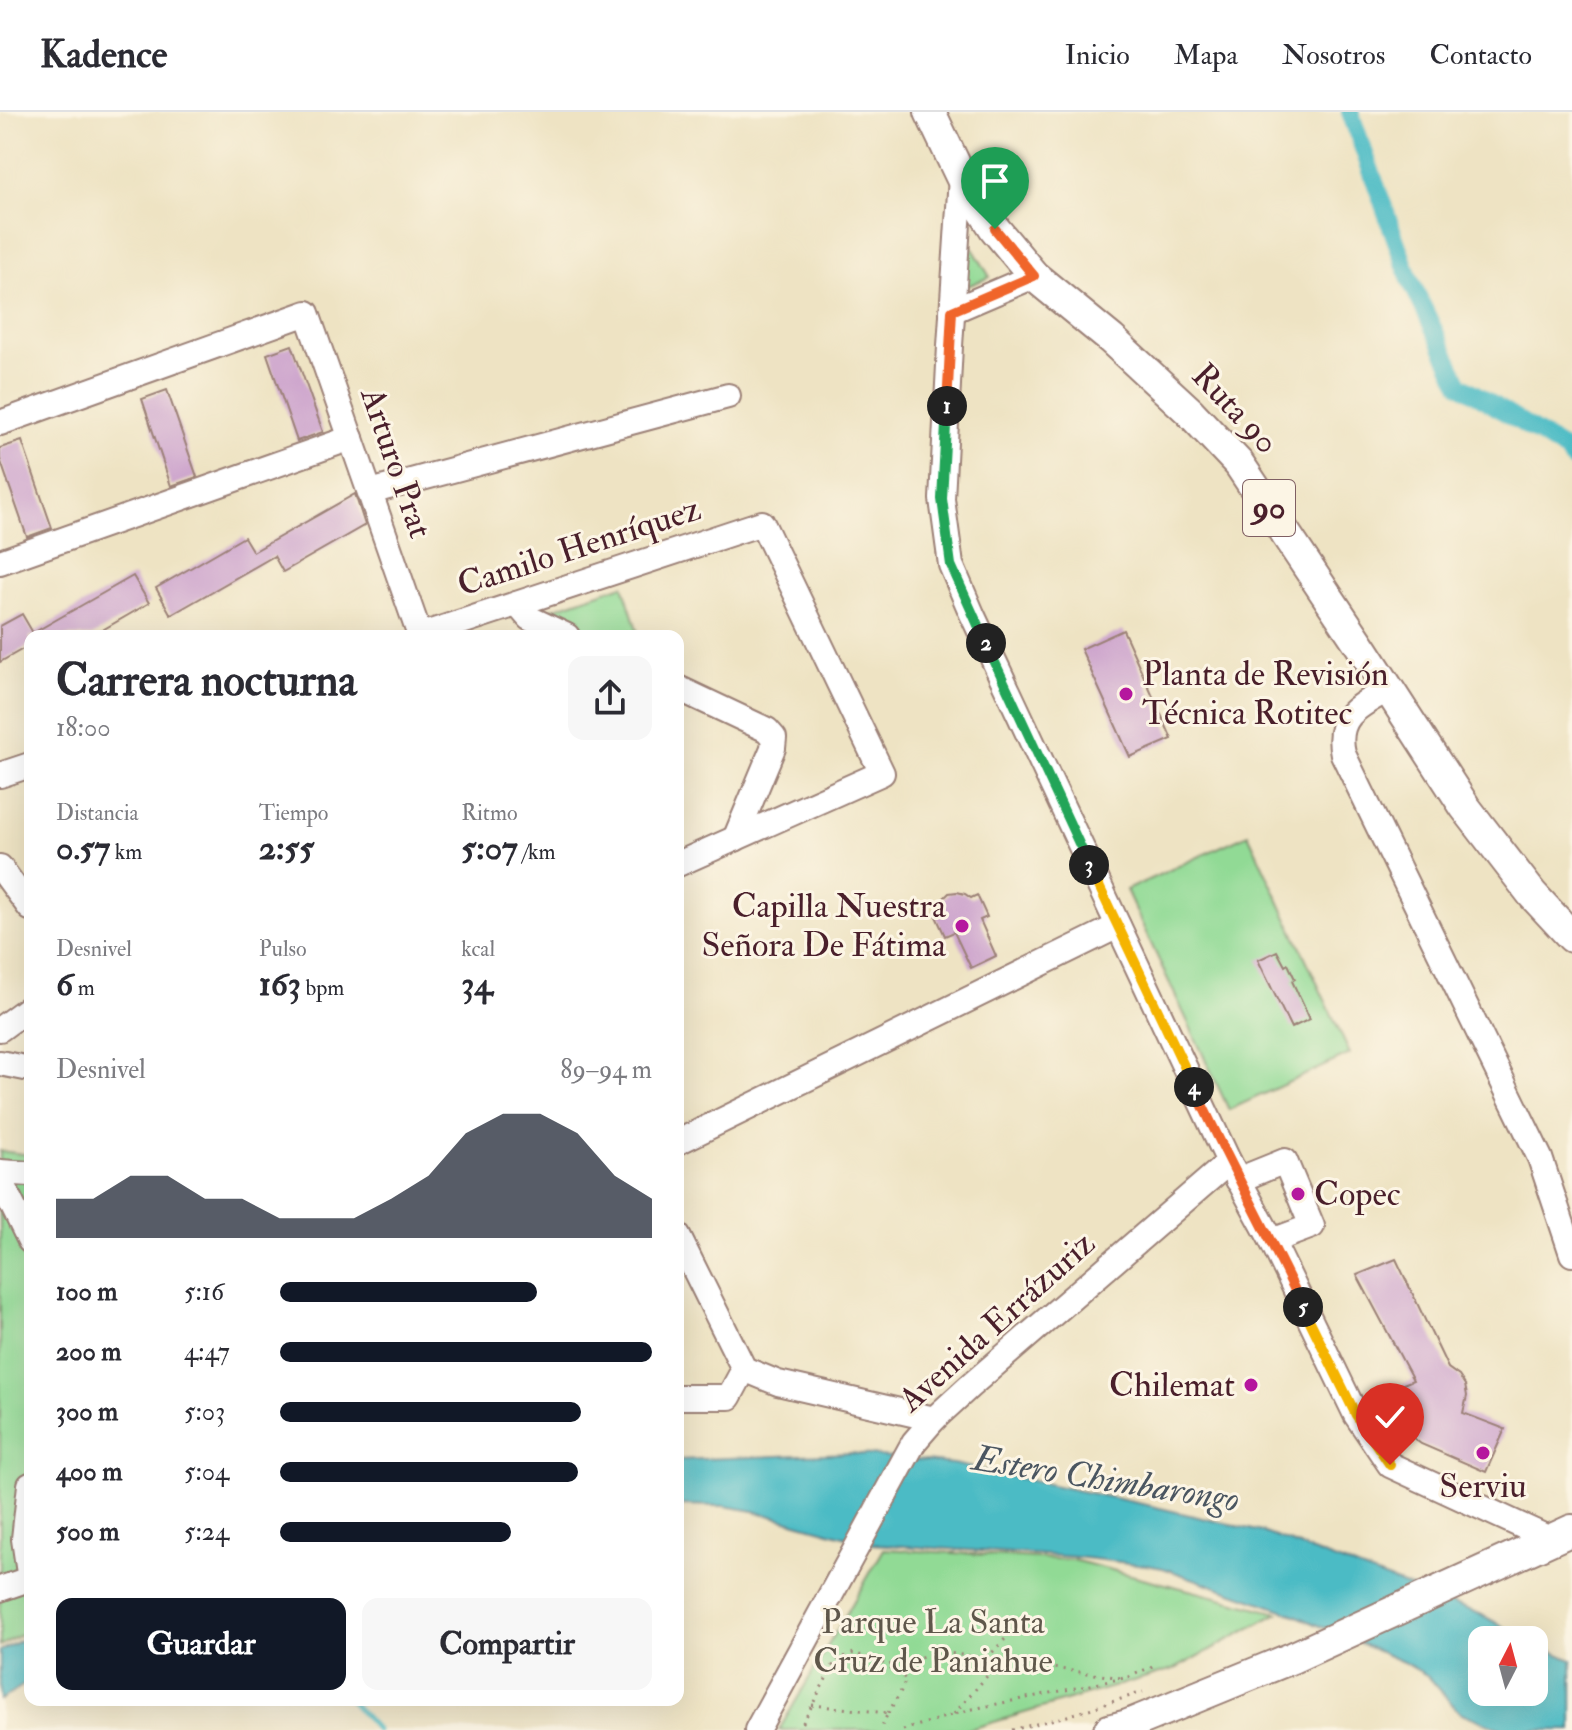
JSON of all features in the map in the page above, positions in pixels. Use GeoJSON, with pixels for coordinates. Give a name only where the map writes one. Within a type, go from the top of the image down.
{"type":"FeatureCollection","features":[{"type":"Feature","properties":{"kind":"main road","name":"Ruta 90"},"geometry":{"type":"LineString","coordinates":[[930,112],[961,177],[995,229],[1034,276],[1133,359],[1189,411],[1239,464],[1465,807],[1532,894],[1572,937]]}},
{"type":"Feature","properties":{"kind":"main road"},"geometry":{"type":"LineString","coordinates":[[1109,1730],[1292,1658],[1562,1535]]}},
{"type":"Feature","properties":{"kind":"street"},"geometry":{"type":"LineString","coordinates":[[961,177],[942,499],[951,565],[972,614],[1234,1171],[1272,1241],[1356,1415],[1390,1465],[1562,1535]]}},
{"type":"Feature","properties":{"kind":"street"},"geometry":{"type":"LineString","coordinates":[[952,311],[1034,276]]}},
{"type":"Feature","properties":{"kind":"street","name":"Arturo Prat"},"geometry":{"type":"LineString","coordinates":[[0,423],[307,313],[418,630]]}},
{"type":"Feature","properties":{"kind":"street"},"geometry":{"type":"LineString","coordinates":[[370,492],[728,396]]}},
{"type":"Feature","properties":{"kind":"street"},"geometry":{"type":"LineString","coordinates":[[0,562],[351,438]]}},
{"type":"Feature","properties":{"kind":"street","name":"Camilo Henríquez"},"geometry":{"type":"LineString","coordinates":[[451,630],[517,604],[762,523],[882,773],[735,839]]}},
{"type":"Feature","properties":{"kind":"street"},"geometry":{"type":"LineString","coordinates":[[517,604],[529,618],[554,630]]}},
{"type":"Feature","properties":{"kind":"street"},"geometry":{"type":"LineString","coordinates":[[1389,689],[1351,713],[1342,729],[1343,754],[1540,1158],[1572,1254]]}},
{"type":"Feature","properties":{"kind":"street"},"geometry":{"type":"LineString","coordinates":[[684,691],[767,730],[774,738],[773,748],[735,839],[684,861]]}},
{"type":"Feature","properties":{"kind":"street"},"geometry":{"type":"LineString","coordinates":[[0,775],[24,767]]}},
{"type":"Feature","properties":{"kind":"street"},"geometry":{"type":"LineString","coordinates":[[4,881],[24,902]]}},
{"type":"Feature","properties":{"kind":"street"},"geometry":{"type":"LineString","coordinates":[[684,1139],[1118,926]]}},
{"type":"Feature","properties":{"kind":"street"},"geometry":{"type":"LineString","coordinates":[[0,1029],[24,1011]]}},
{"type":"Feature","properties":{"kind":"street"},"geometry":{"type":"LineString","coordinates":[[0,1063],[24,1068]]}},
{"type":"Feature","properties":{"kind":"street","name":"Avenida Errázuriz"},"geometry":{"type":"LineString","coordinates":[[757,1730],[914,1442],[934,1419],[1234,1171],[1285,1161],[1312,1226],[1272,1241]]}},
{"type":"Feature","properties":{"kind":"street"},"geometry":{"type":"LineString","coordinates":[[0,1172],[24,1174]]}},
{"type":"Feature","properties":{"kind":"street"},"geometry":{"type":"LineString","coordinates":[[0,1180],[24,1229]]}},
{"type":"Feature","properties":{"kind":"street"},"geometry":{"type":"LineString","coordinates":[[684,1248],[744,1369],[778,1383],[934,1419]]}},
{"type":"Feature","properties":{"kind":"street"},"geometry":{"type":"LineString","coordinates":[[684,1397],[729,1397],[744,1369]]}},
{"type":"Feature","properties":{"kind":"street"},"geometry":{"type":"LineString","coordinates":[[0,1589],[24,1582]]}},
{"type":"Feature","properties":{"kind":"path"},"geometry":{"type":"LineString","coordinates":[[987,1658],[1006,1638]]}},
{"type":"Feature","properties":{"kind":"path"},"geometry":{"type":"LineString","coordinates":[[888,1665],[941,1652],[1122,1678]]}},
{"type":"Feature","properties":{"kind":"path"},"geometry":{"type":"LineString","coordinates":[[799,1730],[836,1660],[854,1653],[888,1665],[906,1679],[880,1730]]}},
{"type":"Feature","properties":{"kind":"path"},"geometry":{"type":"LineString","coordinates":[[954,1715],[988,1675],[978,1657]]}},
{"type":"Feature","properties":{"kind":"path"},"geometry":{"type":"LineString","coordinates":[[903,1730],[954,1715],[1129,1677],[1155,1665]]}},
{"type":"Feature","properties":{"kind":"path"},"geometry":{"type":"LineString","coordinates":[[1012,1730],[1151,1690]]}},
{"type":"Feature","properties":{"kind":"path"},"geometry":{"type":"LineString","coordinates":[[812,1705],[888,1713]]}},
{"type":"Feature","properties":{"kind":"green space"},"geometry":{"type":"Polygon","coordinates":[[[969,242],[990,277],[962,288],[963,244],[969,242]]]}},
{"type":"Feature","properties":{"kind":"green space"},"geometry":{"type":"Polygon","coordinates":[[[623,585],[637,630],[574,630],[538,614],[623,585]]]}},
{"type":"Feature","properties":{"kind":"green space"},"geometry":{"type":"Polygon","coordinates":[[[1248,834],[1350,1054],[1229,1110],[1126,890],[1248,834]]]}},
{"type":"Feature","properties":{"kind":"green space"},"geometry":{"type":"Polygon","coordinates":[[[0,1151],[24,1154],[24,1632],[0,1646],[0,1151]]]}},
{"type":"Feature","properties":{"kind":"green space","name":"Parque La Santa Cruz de Paniahue"},"geometry":{"type":"Polygon","coordinates":[[[884,1549],[1073,1560],[1278,1613],[1177,1668],[967,1730],[779,1730],[884,1549]]]}},
{"type":"Feature","properties":{"kind":"water"},"geometry":{"type":"Polygon","coordinates":[[[851,1453],[953,1464],[1262,1532],[1480,1614],[1502,1626],[1468,1626],[1468,1706],[1548,1706],[1548,1649],[1572,1660],[1572,1730],[1504,1730],[1459,1712],[1428,1676],[1403,1662],[1288,1612],[1163,1568],[1076,1557],[872,1544],[754,1511],[724,1506],[684,1505],[684,1460],[851,1453]]]}},
{"type":"Feature","properties":{"kind":"water"},"geometry":{"type":"Polygon","coordinates":[[[24,1638],[24,1685],[0,1700],[0,1651],[24,1638]]]}},
{"type":"Feature","properties":{"kind":"building"},"geometry":{"type":"Polygon","coordinates":[[[292,345],[323,432],[297,441],[267,354],[292,345]]]}},
{"type":"Feature","properties":{"kind":"building"},"geometry":{"type":"Polygon","coordinates":[[[167,390],[197,477],[171,486],[142,399],[167,390]]]}},
{"type":"Feature","properties":{"kind":"building"},"geometry":{"type":"Polygon","coordinates":[[[22,441],[52,528],[27,537],[0,459],[0,448],[22,441]]]}},
{"type":"Feature","properties":{"kind":"building"},"geometry":{"type":"Polygon","coordinates":[[[355,494],[365,525],[283,572],[274,556],[171,615],[156,588],[244,537],[253,552],[355,494]]]}},
{"type":"Feature","properties":{"kind":"building"},"geometry":{"type":"Polygon","coordinates":[[[133,576],[149,603],[102,630],[38,630],[133,576]]]}},
{"type":"Feature","properties":{"kind":"building"},"geometry":{"type":"Polygon","coordinates":[[[22,614],[31,630],[24,630],[24,648],[0,662],[0,626],[22,614]]]}},
{"type":"Feature","properties":{"kind":"building","name":"Planta de Revisión Técnica Rotitec"},"geometry":{"type":"Polygon","coordinates":[[[1123,630],[1172,739],[1130,757],[1081,649],[1123,630]]]}},
{"type":"Feature","properties":{"kind":"building","name":"Capilla Nuestra Señora De Fátima"},"geometry":{"type":"Polygon","coordinates":[[[957,892],[971,898],[977,895],[987,917],[980,920],[996,956],[971,968],[954,932],[945,936],[935,914],[941,912],[943,899],[949,893],[957,892]]]}},
{"type":"Feature","properties":{"kind":"building"},"geometry":{"type":"Polygon","coordinates":[[[1277,951],[1285,966],[1288,964],[1295,979],[1292,981],[1310,1019],[1291,1028],[1258,960],[1277,951]]]}},
{"type":"Feature","properties":{"kind":"building"},"geometry":{"type":"Polygon","coordinates":[[[1396,1259],[1448,1368],[1465,1385],[1467,1396],[1463,1413],[1505,1429],[1486,1472],[1421,1444],[1407,1433],[1386,1391],[1413,1380],[1357,1275],[1396,1259]]]}},
{"type":"Feature","properties":{"kind":"waterway"},"geometry":{"type":"LineString","coordinates":[[1350,112],[1410,280],[1460,384],[1566,451],[1572,459]]}},
{"type":"Feature","properties":{"kind":"waterway"},"geometry":{"type":"LineString","coordinates":[[355,1706],[377,1730]]}},
{"type":"Feature","properties":{"kind":"place","name":"Planta de Revisión Técnica Rotitec"},"geometry":{"type":"Point","coordinates":[1126,694]}},
{"type":"Feature","properties":{"kind":"place","name":"Capilla Nuestra Señora De Fátima"},"geometry":{"type":"Point","coordinates":[962,926]}},
{"type":"Feature","properties":{"kind":"place","name":"Copec"},"geometry":{"type":"Point","coordinates":[1298,1194]}},
{"type":"Feature","properties":{"kind":"place","name":"Chilemat"},"geometry":{"type":"Point","coordinates":[1251,1385]}},
{"type":"Feature","properties":{"kind":"place","name":"Serviu"},"geometry":{"type":"Point","coordinates":[1483,1453]}},
{"type":"Feature","properties":{"kind":"route"},"geometry":{"type":"LineString","coordinates":[[995,229],[1034,276],[952,311],[942,499],[951,565],[1229,1162],[1272,1241],[1356,1415],[1390,1465]]}},
{"type":"Feature","properties":{"kind":"water label","name":"Estero Chimbarongo"},"geometry":{"type":"Point","coordinates":[1106,1479]}}]}
